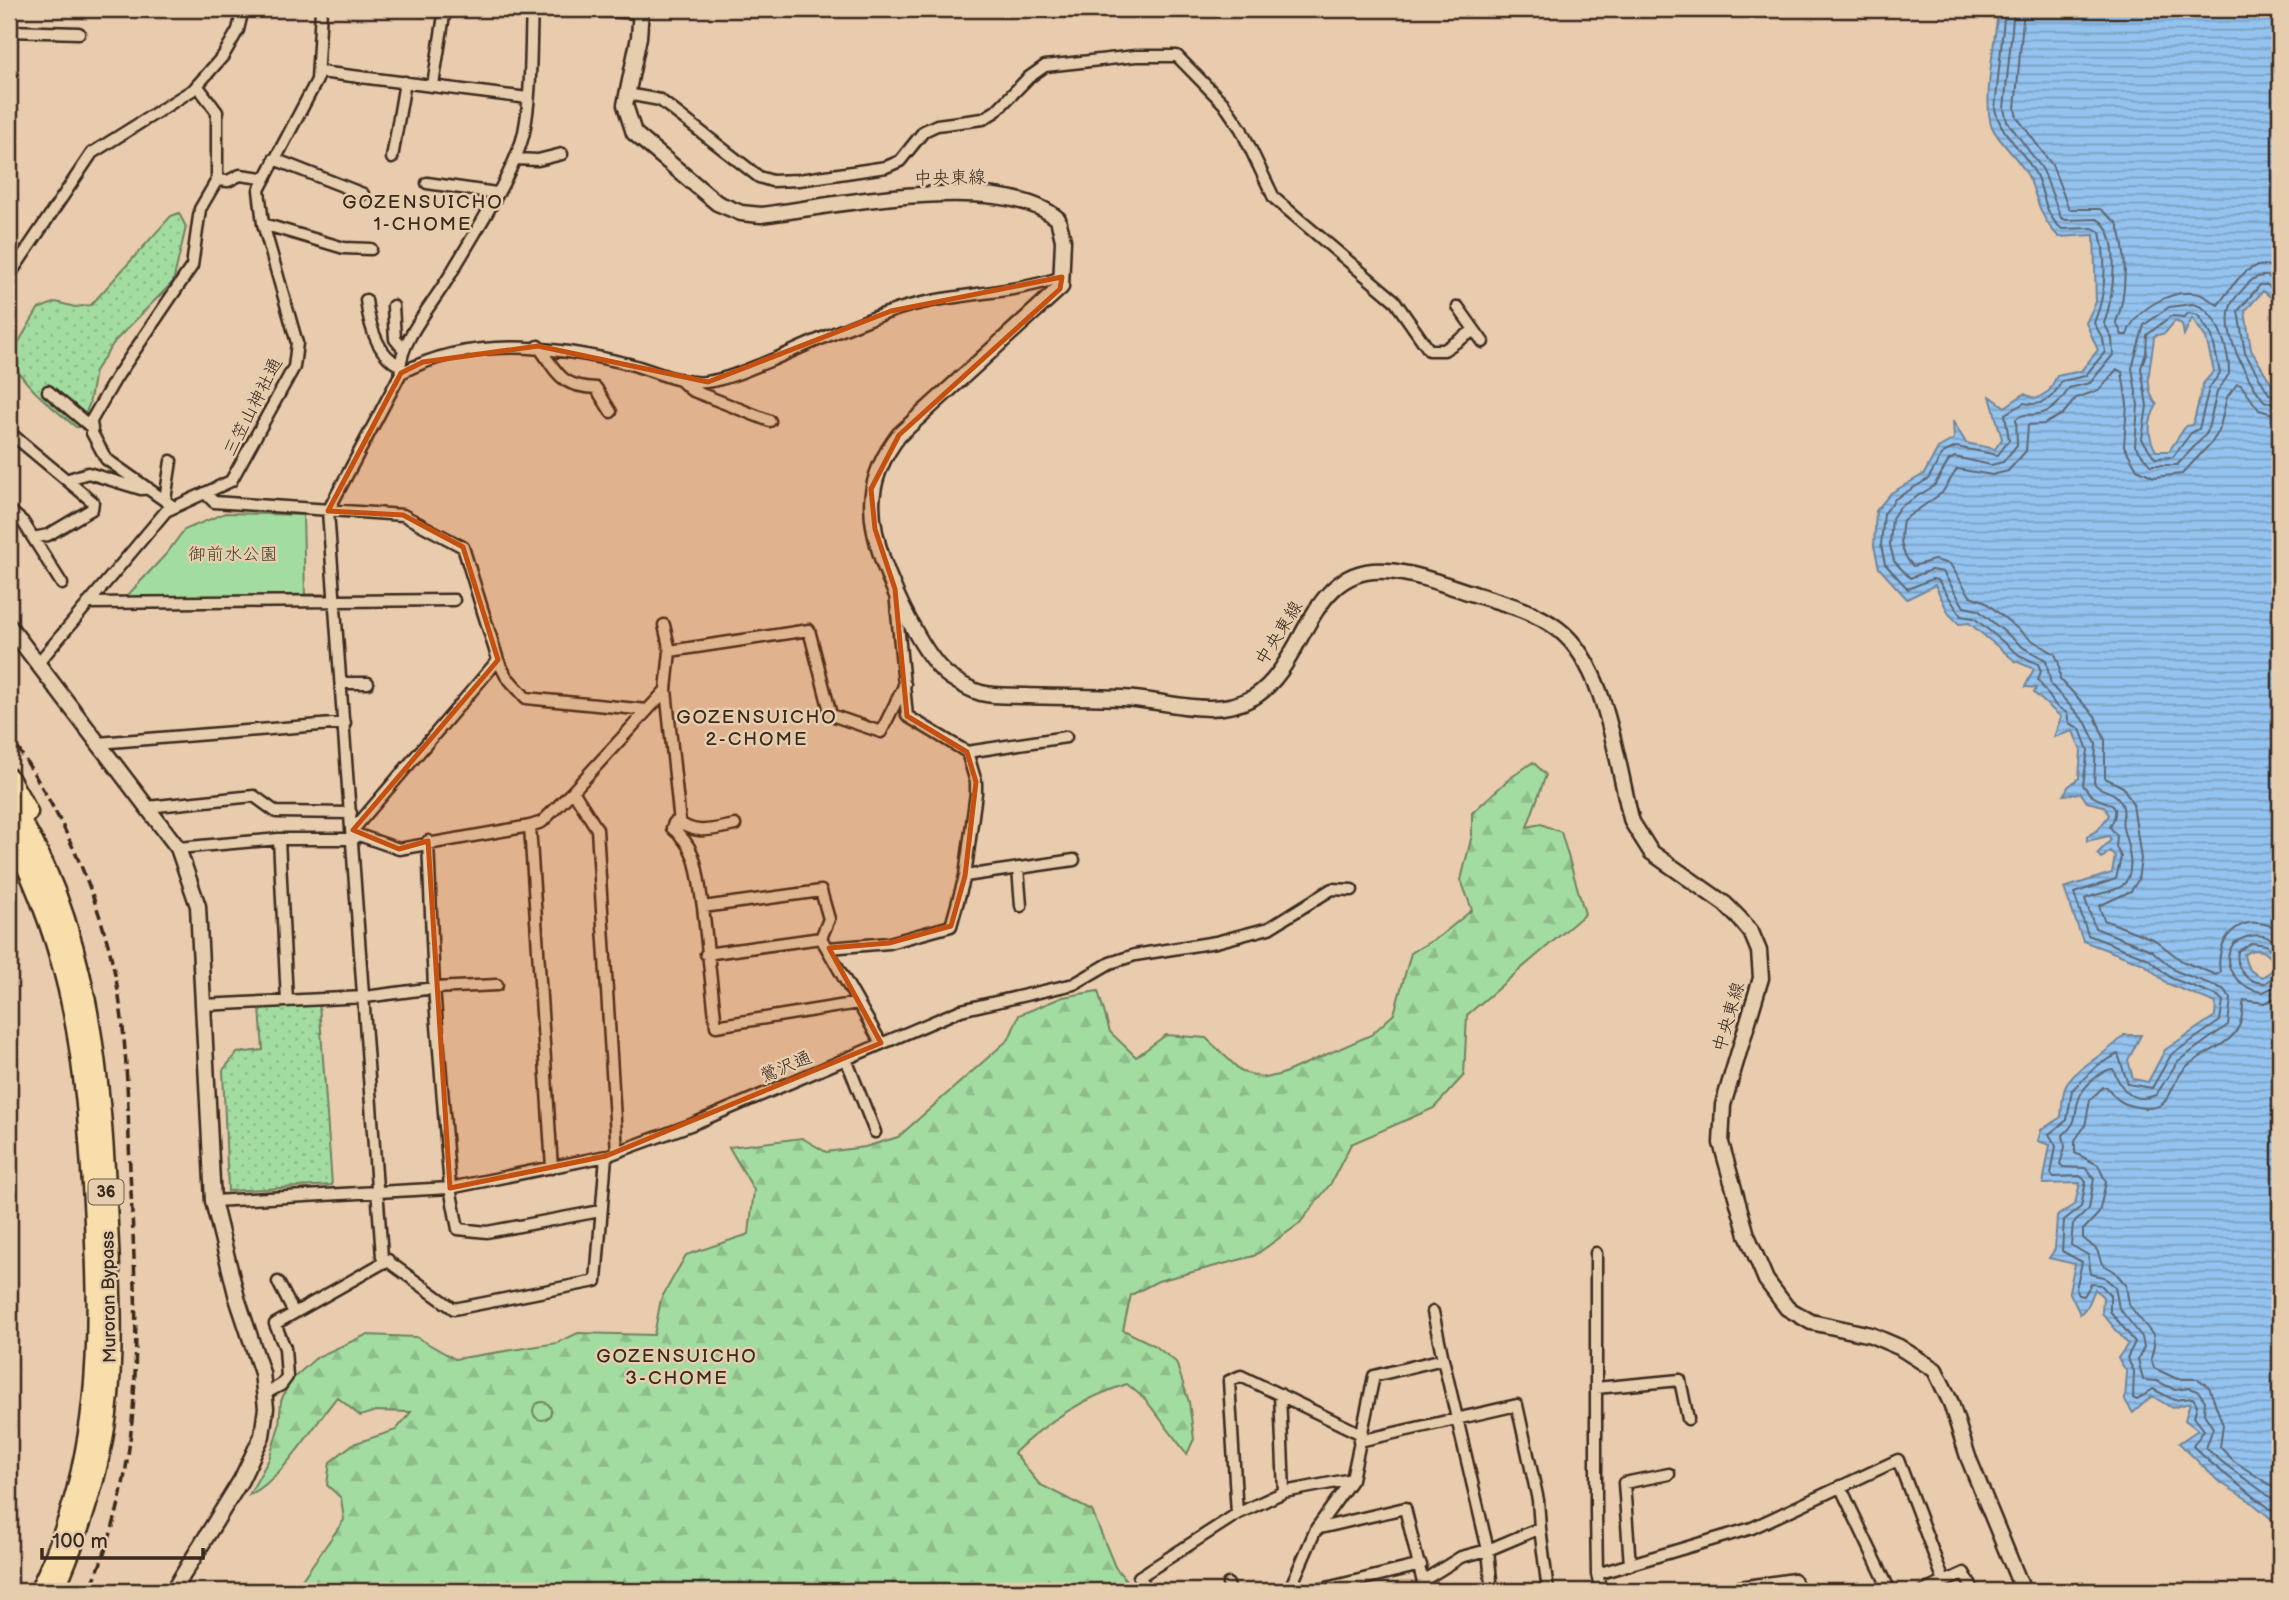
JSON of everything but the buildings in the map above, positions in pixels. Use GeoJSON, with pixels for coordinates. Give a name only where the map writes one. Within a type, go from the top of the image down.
{"type":"FeatureCollection","features":[{"type":"Feature","properties":{"kind":"highway"},"geometry":{"type":"LineString","coordinates":[[9,778],[47,849],[76,923],[85,959],[92,1031]]}},
{"type":"Feature","properties":{"kind":"highway","name":"Muroran Bypass"},"geometry":{"type":"LineString","coordinates":[[9,801],[34,849],[63,916],[92,1031],[105,1152],[111,1367],[99,1463],[87,1509],[54,1591]]}},
{"type":"Feature","properties":{"kind":"highway","name":"Muroran Bypass"},"geometry":{"type":"LineString","coordinates":[[9,830],[50,920],[68,980],[79,1036],[88,1108],[96,1243],[97,1363],[92,1421],[83,1468],[66,1527],[39,1591]]}},
{"type":"Feature","properties":{"kind":"highway"},"geometry":{"type":"LineString","coordinates":[[9,856],[68,980]]}},
{"type":"Feature","properties":{"kind":"main road","name":"中央東線"},"geometry":{"type":"LineString","coordinates":[[641,11],[639,37],[627,94],[629,125],[641,142],[729,210],[761,215],[945,194],[1007,198],[1031,204],[1058,219],[1063,240],[1059,289],[943,393],[888,450],[872,489],[871,502],[883,561],[934,664],[950,677],[981,693],[1125,698],[1208,708],[1238,705],[1267,687],[1326,595],[1337,585],[1359,573],[1399,573],[1509,605],[1557,627],[1581,652],[1598,690],[1630,814],[1640,839],[1651,852],[1726,904],[1751,932],[1759,951],[1760,978],[1724,1105],[1721,1143],[1747,1235],[1766,1280],[1778,1299],[1804,1319],[1871,1335],[1899,1347],[1935,1370],[1951,1403],[1968,1457],[2023,1591]]}},
{"type":"Feature","properties":{"kind":"main road"},"geometry":{"type":"LineString","coordinates":[[9,626],[178,848],[198,906],[213,1201],[237,1298],[266,1393],[263,1427],[257,1447],[241,1480],[173,1591]]}},
{"type":"Feature","properties":{"kind":"street"},"geometry":{"type":"LineString","coordinates":[[9,276],[92,153],[197,85],[223,56],[238,30],[243,9]]}},
{"type":"Feature","properties":{"kind":"street"},"geometry":{"type":"LineString","coordinates":[[217,180],[228,181],[240,175],[262,178],[274,159],[320,72],[321,9]]}},
{"type":"Feature","properties":{"kind":"street"},"geometry":{"type":"LineString","coordinates":[[433,85],[445,9]]}},
{"type":"Feature","properties":{"kind":"street"},"geometry":{"type":"LineString","coordinates":[[507,9],[532,10],[528,98],[524,133],[515,159],[443,289],[404,350],[400,369],[328,511],[382,1257],[454,1310],[596,1281],[606,1156]]}},
{"type":"Feature","properties":{"kind":"street"},"geometry":{"type":"LineString","coordinates":[[572,9],[641,11]]}},
{"type":"Feature","properties":{"kind":"street"},"geometry":{"type":"LineString","coordinates":[[9,31],[79,33]]}},
{"type":"Feature","properties":{"kind":"street"},"geometry":{"type":"LineString","coordinates":[[627,94],[660,100],[759,177],[783,183],[886,167],[900,162],[924,131],[937,125],[982,119],[996,111],[1028,78],[1045,66],[1136,56],[1177,56],[1191,67],[1236,120],[1274,198],[1394,300],[1429,350],[1444,350],[1473,331]]}},
{"type":"Feature","properties":{"kind":"street"},"geometry":{"type":"LineString","coordinates":[[320,72],[528,98]]}},
{"type":"Feature","properties":{"kind":"street"},"geometry":{"type":"LineString","coordinates":[[392,158],[405,82]]}},
{"type":"Feature","properties":{"kind":"street"},"geometry":{"type":"LineString","coordinates":[[174,507],[106,459],[91,421],[116,378],[192,266],[200,209],[217,180],[217,112],[197,85]]}},
{"type":"Feature","properties":{"kind":"street"},"geometry":{"type":"LineString","coordinates":[[515,159],[538,160],[562,154]]}},
{"type":"Feature","properties":{"kind":"street"},"geometry":{"type":"LineString","coordinates":[[274,159],[363,194]]}},
{"type":"Feature","properties":{"kind":"street","name":"三笠山神社通"},"geometry":{"type":"LineString","coordinates":[[38,663],[157,519],[174,507],[234,477],[294,367],[297,344],[263,224],[259,190],[262,178]]}},
{"type":"Feature","properties":{"kind":"street"},"geometry":{"type":"LineString","coordinates":[[427,183],[496,192]]}},
{"type":"Feature","properties":{"kind":"street"},"geometry":{"type":"LineString","coordinates":[[263,224],[344,248],[371,249]]}},
{"type":"Feature","properties":{"kind":"street"},"geometry":{"type":"LineString","coordinates":[[400,369],[451,354],[538,346],[694,382],[726,377],[891,311],[940,298],[1019,289],[1062,277]]}},
{"type":"Feature","properties":{"kind":"street"},"geometry":{"type":"LineString","coordinates":[[366,300],[369,328],[400,369]]}},
{"type":"Feature","properties":{"kind":"street"},"geometry":{"type":"LineString","coordinates":[[393,306],[395,339],[404,350]]}},
{"type":"Feature","properties":{"kind":"street"},"geometry":{"type":"LineString","coordinates":[[1458,307],[1483,342]]}},
{"type":"Feature","properties":{"kind":"street"},"geometry":{"type":"LineString","coordinates":[[538,346],[564,381],[573,387],[596,388],[611,412]]}},
{"type":"Feature","properties":{"kind":"street"},"geometry":{"type":"LineString","coordinates":[[678,377],[691,390],[770,421]]}},
{"type":"Feature","properties":{"kind":"street"},"geometry":{"type":"LineString","coordinates":[[48,391],[92,428]]}},
{"type":"Feature","properties":{"kind":"street"},"geometry":{"type":"LineString","coordinates":[[9,432],[69,479],[93,502],[92,509],[48,535],[33,538]]}},
{"type":"Feature","properties":{"kind":"street"},"geometry":{"type":"LineString","coordinates":[[165,500],[171,461]]}},
{"type":"Feature","properties":{"kind":"street"},"geometry":{"type":"LineString","coordinates":[[69,479],[88,473],[141,489],[148,488]]}},
{"type":"Feature","properties":{"kind":"street"},"geometry":{"type":"LineString","coordinates":[[205,493],[214,502],[403,515],[463,547],[498,660],[506,676],[526,698],[647,710]]}},
{"type":"Feature","properties":{"kind":"street"},"geometry":{"type":"LineString","coordinates":[[9,510],[23,522],[62,584]]}},
{"type":"Feature","properties":{"kind":"street"},"geometry":{"type":"LineString","coordinates":[[895,589],[894,609],[907,716],[967,752],[1066,737]]}},
{"type":"Feature","properties":{"kind":"street"},"geometry":{"type":"LineString","coordinates":[[88,603],[454,600]]}},
{"type":"Feature","properties":{"kind":"street"},"geometry":{"type":"LineString","coordinates":[[664,625],[670,651],[666,690],[680,823]]}},
{"type":"Feature","properties":{"kind":"street"},"geometry":{"type":"LineString","coordinates":[[670,651],[809,630],[831,715],[881,732],[905,684]]}},
{"type":"Feature","properties":{"kind":"street"},"geometry":{"type":"LineString","coordinates":[[353,834],[498,660]]}},
{"type":"Feature","properties":{"kind":"street"},"geometry":{"type":"LineString","coordinates":[[342,683],[368,683]]}},
{"type":"Feature","properties":{"kind":"street"},"geometry":{"type":"LineString","coordinates":[[178,848],[353,834],[399,849],[428,841],[530,827],[542,822],[573,791],[666,690]]}},
{"type":"Feature","properties":{"kind":"street"},"geometry":{"type":"LineString","coordinates":[[98,743],[345,723]]}},
{"type":"Feature","properties":{"kind":"street"},"geometry":{"type":"LineString","coordinates":[[829,948],[889,943],[951,926],[965,876],[976,782],[967,752]]}},
{"type":"Feature","properties":{"kind":"street"},"geometry":{"type":"LineString","coordinates":[[573,791],[597,829],[617,1152]]}},
{"type":"Feature","properties":{"kind":"street"},"geometry":{"type":"LineString","coordinates":[[147,807],[254,796],[276,812],[351,813]]}},
{"type":"Feature","properties":{"kind":"street"},"geometry":{"type":"LineString","coordinates":[[735,825],[698,831],[674,823],[672,828],[686,839],[693,850],[703,907],[706,954],[716,1026],[858,1003]]}},
{"type":"Feature","properties":{"kind":"street"},"geometry":{"type":"LineString","coordinates":[[530,827],[552,1168]]}},
{"type":"Feature","properties":{"kind":"street"},"geometry":{"type":"LineString","coordinates":[[279,839],[287,1001]]}},
{"type":"Feature","properties":{"kind":"street"},"geometry":{"type":"LineString","coordinates":[[428,841],[434,988],[450,1188],[458,1229],[486,1232],[600,1210]]}},
{"type":"Feature","properties":{"kind":"street"},"geometry":{"type":"LineString","coordinates":[[965,876],[1074,860]]}},
{"type":"Feature","properties":{"kind":"street"},"geometry":{"type":"LineString","coordinates":[[1018,868],[1021,906]]}},
{"type":"Feature","properties":{"kind":"street","name":"鶯沢通"},"geometry":{"type":"LineString","coordinates":[[213,1201],[450,1188],[606,1156],[648,1142],[881,1043],[983,1003],[1074,984],[1110,963],[1135,955],[1216,942],[1269,928],[1332,889],[1352,890]]}},
{"type":"Feature","properties":{"kind":"street"},"geometry":{"type":"LineString","coordinates":[[703,907],[821,891],[829,919],[821,938]]}},
{"type":"Feature","properties":{"kind":"street"},"geometry":{"type":"LineString","coordinates":[[821,938],[881,1043]]}},
{"type":"Feature","properties":{"kind":"street"},"geometry":{"type":"LineString","coordinates":[[706,954],[821,938]]}},
{"type":"Feature","properties":{"kind":"street"},"geometry":{"type":"LineString","coordinates":[[203,1005],[365,997],[434,988],[497,985]]}},
{"type":"Feature","properties":{"kind":"street"},"geometry":{"type":"LineString","coordinates":[[846,1059],[875,1132]]}},
{"type":"Feature","properties":{"kind":"street"},"geometry":{"type":"LineString","coordinates":[[1596,1253],[1597,1574],[1601,1591]]}},
{"type":"Feature","properties":{"kind":"street"},"geometry":{"type":"LineString","coordinates":[[266,1393],[287,1377],[285,1348],[275,1324],[388,1260]]}},
{"type":"Feature","properties":{"kind":"street"},"geometry":{"type":"LineString","coordinates":[[278,1282],[294,1313]]}},
{"type":"Feature","properties":{"kind":"street"},"geometry":{"type":"LineString","coordinates":[[1433,1312],[1488,1550],[1492,1591]]}},
{"type":"Feature","properties":{"kind":"street"},"geometry":{"type":"LineString","coordinates":[[1289,1591],[1316,1529],[1352,1479],[1374,1376],[1443,1359]]}},
{"type":"Feature","properties":{"kind":"street"},"geometry":{"type":"LineString","coordinates":[[1237,1514],[1229,1381],[1241,1376],[1360,1438],[1517,1405],[1538,1500],[1548,1591]]}},
{"type":"Feature","properties":{"kind":"street"},"geometry":{"type":"LineString","coordinates":[[1596,1388],[1680,1380],[1688,1419]]}},
{"type":"Feature","properties":{"kind":"street"},"geometry":{"type":"LineString","coordinates":[[1280,1394],[1284,1492]]}},
{"type":"Feature","properties":{"kind":"street"},"geometry":{"type":"LineString","coordinates":[[1597,1574],[1742,1532],[1898,1460],[1944,1581]]}},
{"type":"Feature","properties":{"kind":"street"},"geometry":{"type":"LineString","coordinates":[[1630,1565],[1624,1483],[1669,1475]]}},
{"type":"Feature","properties":{"kind":"street"},"geometry":{"type":"LineString","coordinates":[[1149,1591],[1139,1577],[1237,1514],[1284,1492],[1352,1479]]}},
{"type":"Feature","properties":{"kind":"street"},"geometry":{"type":"LineString","coordinates":[[1840,1486],[1890,1591]]}},
{"type":"Feature","properties":{"kind":"street"},"geometry":{"type":"LineString","coordinates":[[1316,1529],[1405,1508],[1424,1586],[1461,1557],[1488,1550],[1540,1528]]}},
{"type":"Feature","properties":{"kind":"street"},"geometry":{"type":"LineString","coordinates":[[1314,1591],[1421,1565]]}},
{"type":"Feature","properties":{"kind":"street"},"geometry":{"type":"LineString","coordinates":[[1924,1591],[1964,1573],[1974,1591]]}},
{"type":"Feature","properties":{"kind":"street"},"geometry":{"type":"LineString","coordinates":[[1713,1591],[1762,1587],[1794,1579],[1799,1591]]}},
{"type":"Feature","properties":{"kind":"highlighted area"},"geometry":{"type":"Polygon","coordinates":[[[1062,277],[1060,289],[899,435],[871,489],[875,529],[895,589],[907,716],[967,752],[976,782],[965,876],[951,926],[889,943],[829,948],[881,1043],[606,1156],[450,1188],[428,841],[399,849],[353,830],[498,660],[463,547],[403,515],[328,511],[401,373],[423,362],[538,346],[708,382],[891,311],[1062,277]]]}},
{"type":"Feature","properties":{"kind":"green space"},"geometry":{"type":"Polygon","coordinates":[[[179,213],[186,227],[173,282],[115,341],[95,371],[89,405],[80,427],[76,427],[30,386],[10,357],[38,309],[56,302],[75,307],[91,305],[171,216],[179,213]]]}},
{"type":"Feature","properties":{"kind":"green space","name":"御前水公園"},"geometry":{"type":"Polygon","coordinates":[[[225,513],[303,515],[305,596],[126,597],[167,553],[184,530],[225,513]]]}},
{"type":"Feature","properties":{"kind":"green space"},"geometry":{"type":"Polygon","coordinates":[[[1533,762],[1546,775],[1527,827],[1541,824],[1561,832],[1585,914],[1467,1015],[1464,1075],[1434,1108],[1351,1144],[1331,1183],[1299,1224],[1254,1256],[1158,1281],[1131,1295],[1123,1330],[1154,1345],[1176,1362],[1189,1402],[1194,1439],[1187,1454],[1145,1399],[1127,1384],[1095,1396],[1066,1412],[1014,1453],[1039,1484],[1092,1511],[1115,1567],[1135,1591],[294,1591],[344,1520],[341,1498],[327,1485],[330,1462],[353,1444],[396,1430],[411,1412],[376,1411],[360,1416],[337,1397],[285,1465],[261,1488],[249,1495],[269,1459],[279,1426],[281,1401],[289,1382],[317,1357],[366,1335],[416,1337],[455,1359],[557,1343],[578,1333],[654,1335],[661,1299],[686,1255],[749,1234],[754,1190],[729,1147],[802,1138],[826,1152],[865,1147],[898,1137],[1009,1039],[1019,1015],[1063,997],[1098,991],[1110,1032],[1136,1057],[1166,1035],[1206,1038],[1242,1072],[1266,1078],[1282,1074],[1371,1035],[1394,1014],[1411,953],[1440,936],[1472,910],[1461,880],[1472,835],[1472,813],[1509,779],[1533,762]]]}},
{"type":"Feature","properties":{"kind":"green space"},"geometry":{"type":"Polygon","coordinates":[[[319,1003],[332,1185],[228,1191],[223,1070],[237,1053],[263,1050],[260,1008],[319,1003]]]}},
{"type":"Feature","properties":{"kind":"green space"},"geometry":{"type":"Polygon","coordinates":[[[542,1402],[548,1405],[551,1411],[548,1417],[542,1420],[536,1417],[533,1411],[536,1405],[542,1402]]]}},
{"type":"Feature","properties":{"kind":"water"},"geometry":{"type":"Polygon","coordinates":[[[1998,9],[2280,9],[2280,305],[2263,291],[2245,311],[2251,350],[2276,391],[2280,387],[2280,1526],[2250,1501],[2218,1481],[2179,1443],[2198,1430],[2185,1420],[2190,1403],[2172,1408],[2152,1396],[2133,1413],[2125,1400],[2127,1372],[2118,1358],[2128,1344],[2102,1313],[2103,1297],[2095,1289],[2088,1306],[2080,1314],[2069,1291],[2075,1264],[2049,1258],[2055,1249],[2057,1216],[2075,1204],[2080,1183],[2043,1184],[2050,1145],[2038,1141],[2041,1130],[2061,1117],[2064,1091],[2070,1080],[2124,1035],[2141,1035],[2128,1060],[2133,1079],[2148,1082],[2165,1050],[2215,1016],[2216,1003],[2168,984],[2144,964],[2083,941],[2064,888],[2112,873],[2115,856],[2110,851],[2102,858],[2097,854],[2111,840],[2109,836],[2087,841],[2087,836],[2098,830],[2109,815],[2104,806],[2087,802],[2081,793],[2064,795],[2068,787],[2079,778],[2081,751],[2073,731],[2054,737],[2061,717],[2034,693],[2036,688],[2025,687],[2034,669],[2015,661],[1969,623],[1959,624],[1949,614],[1935,585],[1907,599],[1879,568],[1874,546],[1876,511],[1891,493],[1924,474],[1938,448],[1954,439],[1953,421],[1966,443],[1995,449],[2002,439],[1990,396],[2005,407],[2024,394],[2036,399],[2049,391],[2057,376],[2081,371],[2098,350],[2086,323],[2096,302],[2094,235],[2059,237],[2053,231],[2044,217],[2026,173],[1992,127],[1988,102],[1998,9]],[[2192,318],[2184,335],[2182,324],[2175,321],[2165,333],[2154,336],[2149,381],[2152,397],[2157,405],[2150,428],[2156,451],[2169,451],[2186,426],[2193,425],[2203,384],[2214,371],[2206,338],[2192,318]],[[2253,950],[2244,954],[2247,966],[2262,977],[2273,970],[2273,959],[2263,951],[2253,950]]]}},
{"type":"Feature","properties":{"kind":"railway"},"geometry":{"type":"LineString","coordinates":[[9,735],[65,830],[97,907],[113,963],[125,1051],[135,1276],[135,1384],[122,1489],[109,1541],[89,1591]]}},
{"type":"Feature","properties":{"kind":"district","name":"GOZENSUICHO 1-CHOME"},"geometry":{"type":"Point","coordinates":[423,213]}},
{"type":"Feature","properties":{"kind":"district","name":"GOZENSUICHO 2-CHOME"},"geometry":{"type":"Point","coordinates":[757,728]}},
{"type":"Feature","properties":{"kind":"district","name":"GOZENSUICHO 3-CHOME"},"geometry":{"type":"Point","coordinates":[677,1367]}}]}
